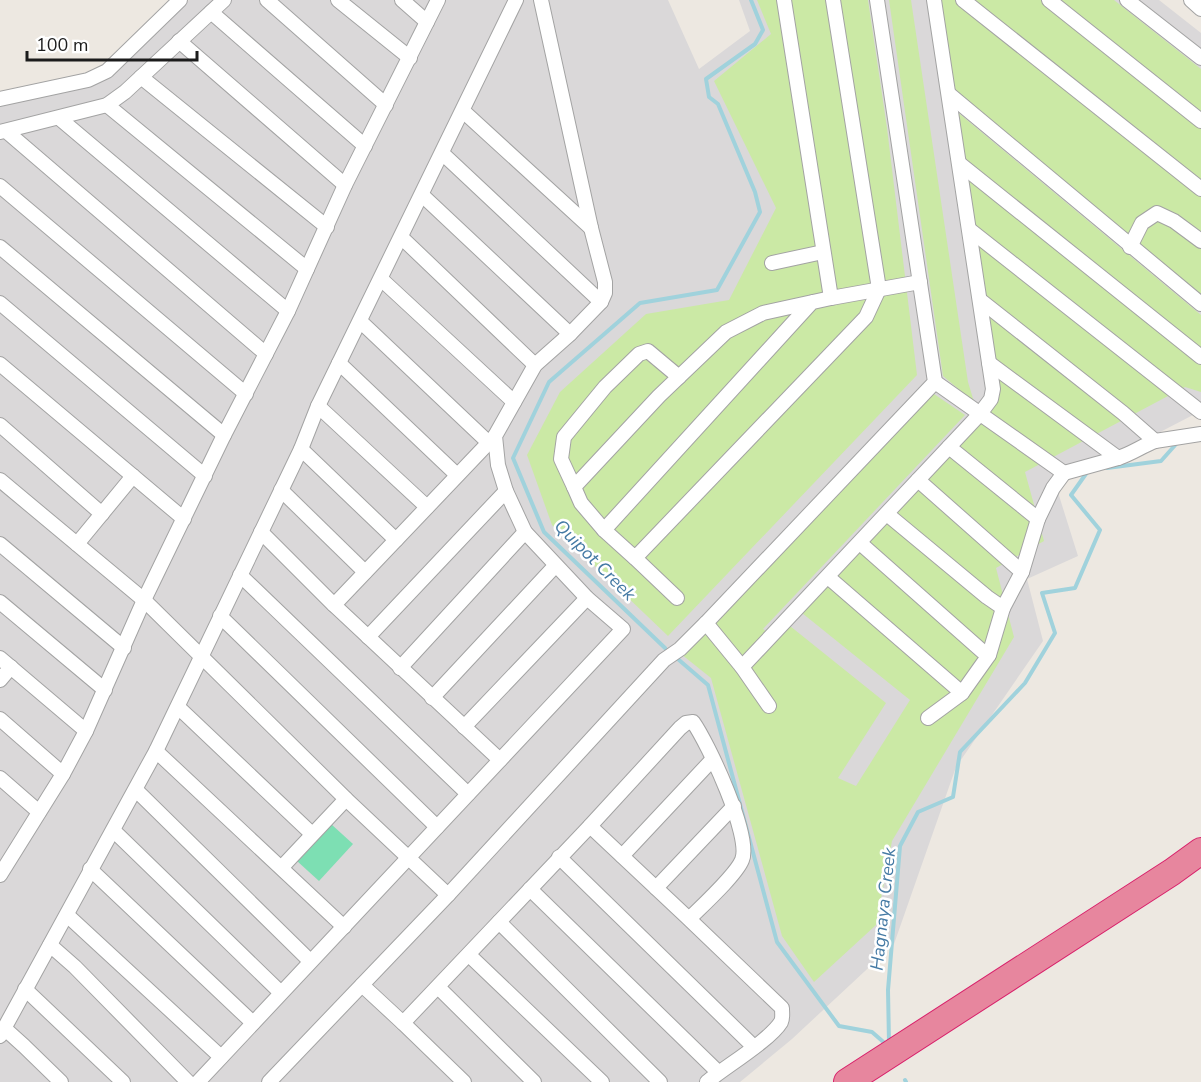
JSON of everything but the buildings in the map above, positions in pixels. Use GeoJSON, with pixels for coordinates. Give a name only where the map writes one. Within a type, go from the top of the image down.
{"type":"FeatureCollection","features":[{"type":"Feature","properties":{"kind":"highway"},"geometry":{"type":"LineString","coordinates":[[847,1082],[1163,878],[1201,851]]}},
{"type":"Feature","properties":{"kind":"highway"},"geometry":{"type":"LineString","coordinates":[[862,1082],[1168,885],[1201,861]]}},
{"type":"Feature","properties":{"kind":"street"},"geometry":{"type":"LineString","coordinates":[[0,99],[88,80],[107,71],[180,0]]}},
{"type":"Feature","properties":{"kind":"street"},"geometry":{"type":"LineString","coordinates":[[3,132],[107,105],[141,77],[224,0]]}},
{"type":"Feature","properties":{"kind":"street"},"geometry":{"type":"LineString","coordinates":[[267,0],[386,105]]}},
{"type":"Feature","properties":{"kind":"street"},"geometry":{"type":"LineString","coordinates":[[339,0],[410,58]]}},
{"type":"Feature","properties":{"kind":"street"},"geometry":{"type":"LineString","coordinates":[[402,0],[427,22]]}},
{"type":"Feature","properties":{"kind":"street"},"geometry":{"type":"LineString","coordinates":[[0,875],[63,774],[86,731],[144,600],[224,435],[288,311],[364,146],[438,0]]}},
{"type":"Feature","properties":{"kind":"street"},"geometry":{"type":"LineString","coordinates":[[61,1082],[2,1032],[68,915],[90,869],[114,831],[178,707],[301,449],[318,405],[516,0]]}},
{"type":"Feature","properties":{"kind":"street"},"geometry":{"type":"LineString","coordinates":[[334,605],[492,439],[535,365],[570,334],[601,302],[606,293],[541,0]]}},
{"type":"Feature","properties":{"kind":"street"},"geometry":{"type":"LineString","coordinates":[[784,0],[831,298]]}},
{"type":"Feature","properties":{"kind":"street"},"geometry":{"type":"LineString","coordinates":[[634,558],[866,317],[879,289],[833,0]]}},
{"type":"Feature","properties":{"kind":"street"},"geometry":{"type":"LineString","coordinates":[[877,0],[935,382],[1064,473]]}},
{"type":"Feature","properties":{"kind":"street"},"geometry":{"type":"LineString","coordinates":[[742,667],[979,415],[991,399],[993,389],[990,363],[934,0]]}},
{"type":"Feature","properties":{"kind":"street"},"geometry":{"type":"LineString","coordinates":[[963,0],[1201,189]]}},
{"type":"Feature","properties":{"kind":"street"},"geometry":{"type":"LineString","coordinates":[[1049,0],[1201,121]]}},
{"type":"Feature","properties":{"kind":"street"},"geometry":{"type":"LineString","coordinates":[[1127,0],[1201,58]]}},
{"type":"Feature","properties":{"kind":"street"},"geometry":{"type":"LineString","coordinates":[[1191,0],[1201,9]]}},
{"type":"Feature","properties":{"kind":"street"},"geometry":{"type":"LineString","coordinates":[[211,12],[364,146]]}},
{"type":"Feature","properties":{"kind":"street"},"geometry":{"type":"LineString","coordinates":[[178,41],[345,185]]}},
{"type":"Feature","properties":{"kind":"street"},"geometry":{"type":"LineString","coordinates":[[141,77],[327,227]]}},
{"type":"Feature","properties":{"kind":"street"},"geometry":{"type":"LineString","coordinates":[[950,95],[1201,304]]}},
{"type":"Feature","properties":{"kind":"street"},"geometry":{"type":"LineString","coordinates":[[107,105],[307,269]]}},
{"type":"Feature","properties":{"kind":"street"},"geometry":{"type":"LineString","coordinates":[[463,111],[591,228]]}},
{"type":"Feature","properties":{"kind":"street"},"geometry":{"type":"LineString","coordinates":[[59,117],[288,311]]}},
{"type":"Feature","properties":{"kind":"street"},"geometry":{"type":"LineString","coordinates":[[3,132],[266,354]]}},
{"type":"Feature","properties":{"kind":"street"},"geometry":{"type":"LineString","coordinates":[[442,153],[601,302]]}},
{"type":"Feature","properties":{"kind":"street"},"geometry":{"type":"LineString","coordinates":[[960,164],[1201,357]]}},
{"type":"Feature","properties":{"kind":"street"},"geometry":{"type":"LineString","coordinates":[[0,186],[246,393]]}},
{"type":"Feature","properties":{"kind":"street"},"geometry":{"type":"LineString","coordinates":[[422,195],[570,334]]}},
{"type":"Feature","properties":{"kind":"street"},"geometry":{"type":"LineString","coordinates":[[1130,247],[1142,223],[1157,213],[1174,220],[1201,241]]}},
{"type":"Feature","properties":{"kind":"street"},"geometry":{"type":"LineString","coordinates":[[970,230],[1201,412]]}},
{"type":"Feature","properties":{"kind":"street"},"geometry":{"type":"LineString","coordinates":[[401,237],[535,365]]}},
{"type":"Feature","properties":{"kind":"street"},"geometry":{"type":"LineString","coordinates":[[0,247],[224,435]]}},
{"type":"Feature","properties":{"kind":"street"},"geometry":{"type":"LineString","coordinates":[[772,263],[823,252]]}},
{"type":"Feature","properties":{"kind":"street"},"geometry":{"type":"LineString","coordinates":[[381,279],[514,402]]}},
{"type":"Feature","properties":{"kind":"street"},"geometry":{"type":"LineString","coordinates":[[574,487],[679,377],[726,332],[763,313],[921,282]]}},
{"type":"Feature","properties":{"kind":"street"},"geometry":{"type":"LineString","coordinates":[[980,300],[1155,441]]}},
{"type":"Feature","properties":{"kind":"street"},"geometry":{"type":"LineString","coordinates":[[604,530],[812,302]]}},
{"type":"Feature","properties":{"kind":"street"},"geometry":{"type":"LineString","coordinates":[[0,303],[205,476]]}},
{"type":"Feature","properties":{"kind":"street"},"geometry":{"type":"LineString","coordinates":[[203,1080],[280,992],[410,858],[623,629],[587,598],[525,532],[506,490],[492,439],[360,321]]}},
{"type":"Feature","properties":{"kind":"street"},"geometry":{"type":"LineString","coordinates":[[677,598],[604,530],[581,503],[561,459],[564,436],[605,387],[639,354],[648,351],[679,377]]}},
{"type":"Feature","properties":{"kind":"street"},"geometry":{"type":"LineString","coordinates":[[339,363],[457,475]]}},
{"type":"Feature","properties":{"kind":"street"},"geometry":{"type":"LineString","coordinates":[[990,363],[1118,458]]}},
{"type":"Feature","properties":{"kind":"street"},"geometry":{"type":"LineString","coordinates":[[0,364],[184,519]]}},
{"type":"Feature","properties":{"kind":"street"},"geometry":{"type":"LineString","coordinates":[[269,1082],[447,895],[664,660],[680,649],[706,623],[935,382]]}},
{"type":"Feature","properties":{"kind":"street"},"geometry":{"type":"LineString","coordinates":[[318,405],[427,507]]}},
{"type":"Feature","properties":{"kind":"street"},"geometry":{"type":"LineString","coordinates":[[0,425],[102,514]]}},
{"type":"Feature","properties":{"kind":"street"},"geometry":{"type":"LineString","coordinates":[[928,718],[962,693],[989,655],[1003,608],[1022,572],[1038,519],[1053,488],[1064,473],[1131,454],[1141,446],[1155,441],[1201,434]]}},
{"type":"Feature","properties":{"kind":"street"},"geometry":{"type":"LineString","coordinates":[[949,447],[1038,519]]}},
{"type":"Feature","properties":{"kind":"street"},"geometry":{"type":"LineString","coordinates":[[301,449],[396,540]]}},
{"type":"Feature","properties":{"kind":"street"},"geometry":{"type":"LineString","coordinates":[[77,544],[133,477]]}},
{"type":"Feature","properties":{"kind":"street"},"geometry":{"type":"LineString","coordinates":[[0,480],[144,600],[447,895]]}},
{"type":"Feature","properties":{"kind":"street"},"geometry":{"type":"LineString","coordinates":[[918,480],[1022,572]]}},
{"type":"Feature","properties":{"kind":"street"},"geometry":{"type":"LineString","coordinates":[[281,490],[365,572]]}},
{"type":"Feature","properties":{"kind":"street"},"geometry":{"type":"LineString","coordinates":[[368,638],[506,490]]}},
{"type":"Feature","properties":{"kind":"street"},"geometry":{"type":"LineString","coordinates":[[887,514],[1003,608]]}},
{"type":"Feature","properties":{"kind":"street"},"geometry":{"type":"LineString","coordinates":[[261,532],[368,638],[500,760]]}},
{"type":"Feature","properties":{"kind":"street"},"geometry":{"type":"LineString","coordinates":[[400,668],[525,532]]}},
{"type":"Feature","properties":{"kind":"street"},"geometry":{"type":"LineString","coordinates":[[860,543],[989,655]]}},
{"type":"Feature","properties":{"kind":"street"},"geometry":{"type":"LineString","coordinates":[[0,544],[124,648]]}},
{"type":"Feature","properties":{"kind":"street"},"geometry":{"type":"LineString","coordinates":[[432,698],[555,566]]}},
{"type":"Feature","properties":{"kind":"street"},"geometry":{"type":"LineString","coordinates":[[240,575],[468,794]]}},
{"type":"Feature","properties":{"kind":"street"},"geometry":{"type":"LineString","coordinates":[[828,577],[962,693]]}},
{"type":"Feature","properties":{"kind":"street"},"geometry":{"type":"LineString","coordinates":[[464,727],[587,598]]}},
{"type":"Feature","properties":{"kind":"street"},"geometry":{"type":"LineString","coordinates":[[0,602],[105,690]]}},
{"type":"Feature","properties":{"kind":"street"},"geometry":{"type":"LineString","coordinates":[[220,616],[437,827]]}},
{"type":"Feature","properties":{"kind":"street"},"geometry":{"type":"LineString","coordinates":[[706,623],[742,667],[769,706]]}},
{"type":"Feature","properties":{"kind":"street"},"geometry":{"type":"LineString","coordinates":[[0,680],[6,662],[86,731]]}},
{"type":"Feature","properties":{"kind":"street"},"geometry":{"type":"LineString","coordinates":[[178,707],[312,834]]}},
{"type":"Feature","properties":{"kind":"street"},"geometry":{"type":"LineString","coordinates":[[0,719],[63,774]]}},
{"type":"Feature","properties":{"kind":"street"},"geometry":{"type":"LineString","coordinates":[[403,1023],[686,723],[693,722],[734,806],[744,846],[742,860],[690,919]]}},
{"type":"Feature","properties":{"kind":"street"},"geometry":{"type":"LineString","coordinates":[[156,751],[344,927]]}},
{"type":"Feature","properties":{"kind":"street"},"geometry":{"type":"LineString","coordinates":[[622,856],[712,760]]}},
{"type":"Feature","properties":{"kind":"street"},"geometry":{"type":"LineString","coordinates":[[0,778],[39,812]]}},
{"type":"Feature","properties":{"kind":"street"},"geometry":{"type":"LineString","coordinates":[[136,790],[310,961]]}},
{"type":"Feature","properties":{"kind":"street"},"geometry":{"type":"LineString","coordinates":[[282,867],[346,799]]}},
{"type":"Feature","properties":{"kind":"street"},"geometry":{"type":"LineString","coordinates":[[656,888],[734,806]]}},
{"type":"Feature","properties":{"kind":"street"},"geometry":{"type":"LineString","coordinates":[[590,826],[782,1008],[781,1022],[754,1047],[707,1082]]}},
{"type":"Feature","properties":{"kind":"street"},"geometry":{"type":"LineString","coordinates":[[114,831],[280,992]]}},
{"type":"Feature","properties":{"kind":"street"},"geometry":{"type":"LineString","coordinates":[[0,845],[11,855]]}},
{"type":"Feature","properties":{"kind":"street"},"geometry":{"type":"LineString","coordinates":[[559,857],[754,1047]]}},
{"type":"Feature","properties":{"kind":"street"},"geometry":{"type":"LineString","coordinates":[[90,869],[253,1023]]}},
{"type":"Feature","properties":{"kind":"street"},"geometry":{"type":"LineString","coordinates":[[530,889],[718,1072]]}},
{"type":"Feature","properties":{"kind":"street"},"geometry":{"type":"LineString","coordinates":[[68,915],[221,1057]]}},
{"type":"Feature","properties":{"kind":"street"},"geometry":{"type":"LineString","coordinates":[[499,922],[660,1082]]}},
{"type":"Feature","properties":{"kind":"street"},"geometry":{"type":"LineString","coordinates":[[50,945],[75,967],[188,1082]]}},
{"type":"Feature","properties":{"kind":"street"},"geometry":{"type":"LineString","coordinates":[[469,955],[602,1082]]}},
{"type":"Feature","properties":{"kind":"street"},"geometry":{"type":"LineString","coordinates":[[362,985],[464,1082]]}},
{"type":"Feature","properties":{"kind":"street"},"geometry":{"type":"LineString","coordinates":[[438,987],[534,1082]]}},
{"type":"Feature","properties":{"kind":"street"},"geometry":{"type":"LineString","coordinates":[[25,989],[123,1082]]}},
{"type":"Feature","properties":{"kind":"shaded area"},"geometry":{"type":"Polygon","coordinates":[[[189,0],[668,0],[699,69],[750,31],[739,0],[1159,0],[1201,33],[1201,417],[1193,415],[1056,486],[1078,556],[1027,579],[1043,641],[956,767],[894,944],[792,1039],[740,1082],[0,1082],[0,106],[101,81],[189,0]]]}},
{"type":"Feature","properties":{"kind":"green space"},"geometry":{"type":"Polygon","coordinates":[[[757,0],[868,0],[887,128],[917,375],[668,636],[552,525],[527,455],[560,392],[646,314],[729,300],[776,208],[714,81],[771,34],[757,0]]]}},
{"type":"Feature","properties":{"kind":"green space"},"geometry":{"type":"Polygon","coordinates":[[[889,0],[911,0],[968,382],[974,402],[943,376],[889,0]]]}},
{"type":"Feature","properties":{"kind":"green space"},"geometry":{"type":"Polygon","coordinates":[[[938,0],[1114,0],[1201,69],[1201,298],[952,91],[938,0]]]}},
{"type":"Feature","properties":{"kind":"green space"},"geometry":{"type":"Polygon","coordinates":[[[955,110],[1201,315],[1201,392],[1185,387],[1025,472],[1044,541],[996,568],[1014,637],[892,841],[876,925],[814,982],[782,936],[711,678],[681,654],[931,392],[965,415],[763,629],[778,640],[790,626],[886,703],[838,778],[856,786],[910,700],[802,613],[993,408],[955,110]]]}},
{"type":"Feature","properties":{"kind":"green space"},"geometry":{"type":"Polygon","coordinates":[[[331,824],[353,844],[319,881],[297,861],[331,824]]]}},
{"type":"Feature","properties":{"kind":"waterway","name":"Quipot Creek"},"geometry":{"type":"LineString","coordinates":[[665,648],[544,532],[513,458],[549,382],[640,303],[717,290],[760,212],[755,192],[718,104],[709,97],[706,79],[755,44],[763,30],[751,0]]}},
{"type":"Feature","properties":{"kind":"waterway","name":"Hagnaya Creek"},"geometry":{"type":"LineString","coordinates":[[1107,468],[1161,461],[1177,443]]}},
{"type":"Feature","properties":{"kind":"waterway","name":"Hagnaya Creek"},"geometry":{"type":"LineString","coordinates":[[889,1042],[888,990],[900,846],[918,812],[953,797],[960,752],[1025,683],[1055,633],[1042,593],[1075,588],[1100,530],[1071,495],[1088,471]]}},
{"type":"Feature","properties":{"kind":"waterway","name":"Quipot Creek"},"geometry":{"type":"LineString","coordinates":[[679,660],[708,685],[777,942],[839,1026],[872,1032],[888,1046]]}}]}
